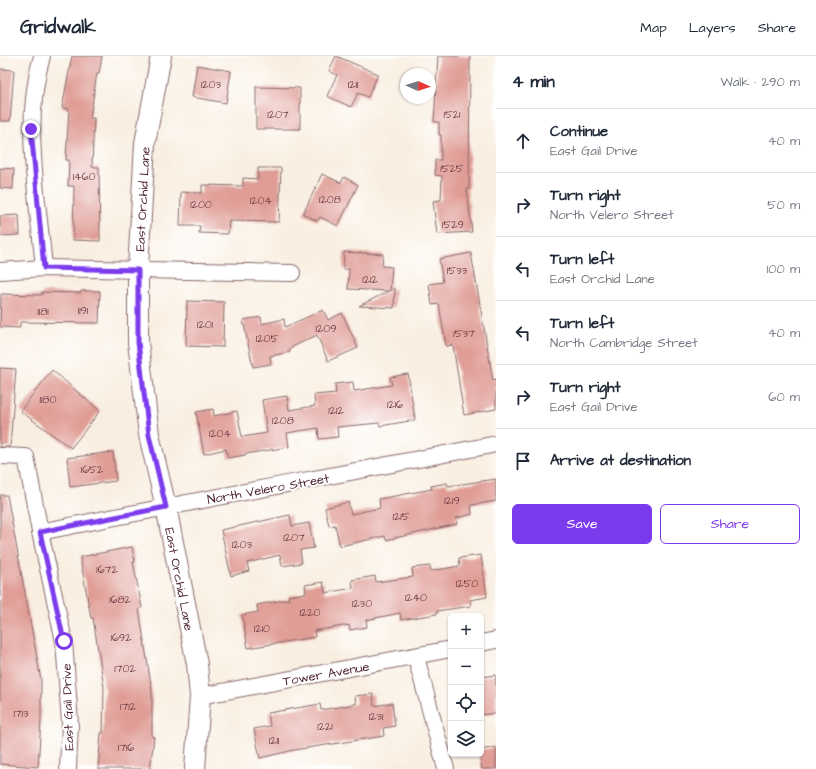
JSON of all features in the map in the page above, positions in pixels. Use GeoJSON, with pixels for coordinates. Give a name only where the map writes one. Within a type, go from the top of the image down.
{"type":"FeatureCollection","features":[{"type":"Feature","properties":{"kind":"street"},"geometry":{"type":"LineString","coordinates":[[42,56],[36,77],[31,129],[44,268]]}},
{"type":"Feature","properties":{"kind":"street","name":"East Orchid Lane"},"geometry":{"type":"LineString","coordinates":[[161,56],[145,143],[138,270],[138,342],[149,435],[166,507],[197,664],[200,696],[195,769]]}},
{"type":"Feature","properties":{"kind":"street"},"geometry":{"type":"LineString","coordinates":[[0,271],[44,268],[292,273]]}},
{"type":"Feature","properties":{"kind":"street","name":"North Velero Street"},"geometry":{"type":"LineString","coordinates":[[40,532],[166,507],[319,480],[496,444]]}},
{"type":"Feature","properties":{"kind":"street","name":"East Gail Drive"},"geometry":{"type":"LineString","coordinates":[[0,456],[26,457],[40,532],[64,641],[70,723],[68,769]]}},
{"type":"Feature","properties":{"kind":"street"},"geometry":{"type":"LineString","coordinates":[[484,642],[496,640]]}},
{"type":"Feature","properties":{"kind":"street","name":"Tower Avenue"},"geometry":{"type":"LineString","coordinates":[[200,696],[416,657],[448,650]]}},
{"type":"Feature","properties":{"kind":"street"},"geometry":{"type":"LineString","coordinates":[[416,657],[446,769]]}},
{"type":"Feature","properties":{"kind":"building"},"geometry":{"type":"Polygon","coordinates":[[[72,56],[102,56],[99,73],[97,73],[90,118],[94,118],[92,167],[99,167],[100,241],[73,240],[74,186],[68,186],[69,160],[66,160],[69,109],[62,108],[72,56]]]}},
{"type":"Feature","properties":{"kind":"building"},"geometry":{"type":"Polygon","coordinates":[[[336,56],[378,74],[368,97],[358,93],[351,107],[327,96],[337,75],[329,71],[336,56]]]}},
{"type":"Feature","properties":{"kind":"building"},"geometry":{"type":"Polygon","coordinates":[[[438,56],[470,56],[469,189],[467,189],[472,232],[437,234],[433,201],[441,200],[442,176],[435,175],[435,160],[441,160],[441,135],[439,135],[439,122],[434,122],[438,56]]]}},
{"type":"Feature","properties":{"kind":"building"},"geometry":{"type":"Polygon","coordinates":[[[197,65],[231,71],[226,103],[192,97],[197,65]]]}},
{"type":"Feature","properties":{"kind":"building"},"geometry":{"type":"Polygon","coordinates":[[[0,69],[14,70],[10,121],[0,121],[0,69]]]}},
{"type":"Feature","properties":{"kind":"building"},"geometry":{"type":"Polygon","coordinates":[[[256,87],[300,88],[300,129],[256,129],[256,87]]]}},
{"type":"Feature","properties":{"kind":"building"},"geometry":{"type":"Polygon","coordinates":[[[0,168],[14,169],[13,189],[0,188],[0,168]]]}},
{"type":"Feature","properties":{"kind":"building"},"geometry":{"type":"Polygon","coordinates":[[[258,168],[281,168],[279,222],[229,221],[228,234],[199,233],[200,226],[180,226],[181,192],[202,193],[202,185],[243,186],[243,178],[258,179],[258,168]]]}},
{"type":"Feature","properties":{"kind":"building"},"geometry":{"type":"Polygon","coordinates":[[[322,174],[341,183],[344,177],[358,185],[338,226],[320,217],[317,221],[303,214],[322,174]]]}},
{"type":"Feature","properties":{"kind":"building"},"geometry":{"type":"Polygon","coordinates":[[[19,215],[20,235],[0,236],[0,216],[19,215]]]}},
{"type":"Feature","properties":{"kind":"building"},"geometry":{"type":"Polygon","coordinates":[[[344,252],[383,254],[382,266],[392,267],[390,291],[395,288],[394,308],[359,306],[389,291],[348,289],[349,269],[343,269],[344,252]]]}},
{"type":"Feature","properties":{"kind":"building"},"geometry":{"type":"Polygon","coordinates":[[[471,253],[493,380],[496,379],[496,409],[464,415],[453,345],[446,346],[439,304],[432,305],[429,284],[443,282],[439,259],[471,253]]]}},
{"type":"Feature","properties":{"kind":"building"},"geometry":{"type":"Polygon","coordinates":[[[81,291],[100,291],[99,323],[20,322],[20,328],[0,327],[1,294],[42,295],[42,292],[81,293],[81,291]]]}},
{"type":"Feature","properties":{"kind":"building"},"geometry":{"type":"Polygon","coordinates":[[[187,301],[224,302],[223,347],[186,346],[187,301]]]}},
{"type":"Feature","properties":{"kind":"building"},"geometry":{"type":"Polygon","coordinates":[[[323,310],[328,320],[342,313],[358,348],[328,361],[317,335],[290,348],[290,352],[270,356],[271,364],[253,367],[243,320],[261,317],[262,324],[284,319],[285,327],[323,310]]]}},
{"type":"Feature","properties":{"kind":"building"},"geometry":{"type":"Polygon","coordinates":[[[0,368],[16,369],[10,447],[0,447],[0,368]]]}},
{"type":"Feature","properties":{"kind":"building"},"geometry":{"type":"Polygon","coordinates":[[[52,370],[100,411],[71,448],[20,411],[52,370]]]}},
{"type":"Feature","properties":{"kind":"building"},"geometry":{"type":"Polygon","coordinates":[[[408,374],[415,420],[380,426],[379,423],[337,427],[338,437],[319,439],[318,428],[287,433],[289,447],[228,458],[226,449],[204,454],[196,412],[213,409],[214,416],[237,411],[242,437],[267,433],[262,400],[287,396],[289,410],[315,406],[314,395],[336,393],[335,384],[353,382],[354,391],[392,385],[390,377],[408,374]]]}},
{"type":"Feature","properties":{"kind":"building"},"geometry":{"type":"Polygon","coordinates":[[[113,452],[116,481],[70,487],[67,458],[113,452]]]}},
{"type":"Feature","properties":{"kind":"building"},"geometry":{"type":"Polygon","coordinates":[[[496,479],[496,501],[471,505],[472,514],[456,518],[457,524],[386,540],[385,536],[340,546],[335,525],[329,526],[325,508],[348,502],[351,514],[380,508],[379,499],[432,489],[431,486],[447,483],[448,486],[496,479]]]}},
{"type":"Feature","properties":{"kind":"building"},"geometry":{"type":"Polygon","coordinates":[[[0,495],[7,495],[41,680],[41,720],[38,767],[0,764],[0,495]]]}},
{"type":"Feature","properties":{"kind":"building"},"geometry":{"type":"Polygon","coordinates":[[[290,515],[292,526],[309,523],[314,548],[300,550],[302,563],[282,566],[280,555],[247,563],[249,571],[231,576],[221,530],[290,515]]]}},
{"type":"Feature","properties":{"kind":"building"},"geometry":{"type":"Polygon","coordinates":[[[132,547],[135,562],[133,562],[142,608],[139,609],[152,691],[152,737],[154,737],[150,769],[98,769],[101,733],[103,733],[104,687],[93,618],[91,618],[80,557],[132,547]]]}},
{"type":"Feature","properties":{"kind":"building"},"geometry":{"type":"Polygon","coordinates":[[[481,555],[487,597],[470,600],[471,606],[437,611],[437,614],[401,620],[400,613],[366,620],[367,627],[350,630],[349,625],[314,631],[315,637],[248,648],[242,615],[258,612],[257,605],[289,599],[288,596],[306,593],[305,585],[323,582],[325,593],[353,588],[352,580],[375,576],[376,582],[413,577],[412,568],[430,566],[431,571],[460,566],[459,558],[481,555]]]}},
{"type":"Feature","properties":{"kind":"building"},"geometry":{"type":"Polygon","coordinates":[[[496,675],[496,713],[484,715],[484,677],[496,675]]]}},
{"type":"Feature","properties":{"kind":"building"},"geometry":{"type":"Polygon","coordinates":[[[373,694],[374,706],[392,703],[395,726],[383,728],[384,736],[294,750],[260,758],[254,729],[270,726],[268,713],[320,704],[321,710],[356,704],[355,696],[373,694]]]}},
{"type":"Feature","properties":{"kind":"building"},"geometry":{"type":"Polygon","coordinates":[[[496,747],[496,769],[482,769],[480,757],[484,757],[484,749],[496,747]]]}},
{"type":"Feature","properties":{"kind":"route"},"geometry":{"type":"LineString","coordinates":[[31,129],[44,268],[138,270],[138,342],[149,435],[166,507],[40,532],[64,641]]}}]}
